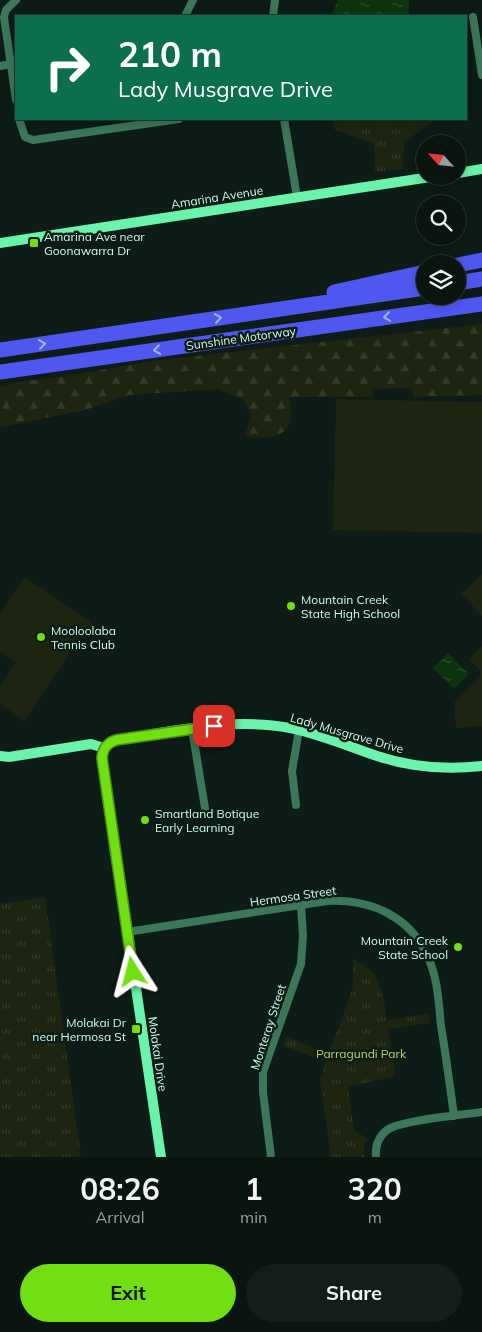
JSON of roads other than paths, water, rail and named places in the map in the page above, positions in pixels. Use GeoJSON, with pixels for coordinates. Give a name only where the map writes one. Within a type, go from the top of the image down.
{"type":"FeatureCollection","features":[{"type":"Feature","properties":{"kind":"highway"},"geometry":{"type":"LineString","coordinates":[[466,263],[482,260]]}},
{"type":"Feature","properties":{"kind":"highway"},"geometry":{"type":"LineString","coordinates":[[291,307],[301,299],[416,274]]}},
{"type":"Feature","properties":{"kind":"highway"},"geometry":{"type":"LineString","coordinates":[[466,282],[482,279]]}},
{"type":"Feature","properties":{"kind":"highway","name":"Sunshine Motorway"},"geometry":{"type":"LineString","coordinates":[[0,350],[416,289]]}},
{"type":"Feature","properties":{"kind":"highway","name":"Sunshine Motorway"},"geometry":{"type":"LineString","coordinates":[[0,372],[482,304]]}},
{"type":"Feature","properties":{"kind":"highway"},"geometry":{"type":"LineString","coordinates":[[436,310],[450,315],[482,312]]}},
{"type":"Feature","properties":{"kind":"street"},"geometry":{"type":"LineString","coordinates":[[15,94],[4,17],[6,10],[16,0]]}},
{"type":"Feature","properties":{"kind":"street"},"geometry":{"type":"LineString","coordinates":[[186,15],[193,0]]}},
{"type":"Feature","properties":{"kind":"street"},"geometry":{"type":"LineString","coordinates":[[272,15],[275,0]]}},
{"type":"Feature","properties":{"kind":"street"},"geometry":{"type":"LineString","coordinates":[[474,17],[482,75]]}},
{"type":"Feature","properties":{"kind":"street"},"geometry":{"type":"LineString","coordinates":[[0,66],[10,64]]}},
{"type":"Feature","properties":{"kind":"street"},"geometry":{"type":"LineString","coordinates":[[19,120],[25,137],[33,140],[172,120]]}},
{"type":"Feature","properties":{"kind":"street"},"geometry":{"type":"LineString","coordinates":[[284,120],[297,197]]}},
{"type":"Feature","properties":{"kind":"street"},"geometry":{"type":"LineString","coordinates":[[466,172],[482,169]]}},
{"type":"Feature","properties":{"kind":"street","name":"Amarina Avenue"},"geometry":{"type":"LineString","coordinates":[[0,243],[416,179]]}},
{"type":"Feature","properties":{"kind":"street","name":"Lady Musgrave Drive"},"geometry":{"type":"LineString","coordinates":[[0,756],[9,757],[91,744],[104,748],[116,740],[240,724],[299,730],[378,756],[407,763],[434,767],[482,766]]}},
{"type":"Feature","properties":{"kind":"street"},"geometry":{"type":"LineString","coordinates":[[192,729],[206,814]]}},
{"type":"Feature","properties":{"kind":"street"},"geometry":{"type":"LineString","coordinates":[[296,805],[292,771],[299,730]]}},
{"type":"Feature","properties":{"kind":"street","name":"Molakai Drive"},"geometry":{"type":"LineString","coordinates":[[104,748],[102,758],[161,1157]]}},
{"type":"Feature","properties":{"kind":"street","name":"Hermosa Street"},"geometry":{"type":"LineString","coordinates":[[127,932],[342,900],[369,904],[384,911],[399,920],[428,956],[432,969],[454,1116]]}},
{"type":"Feature","properties":{"kind":"street","name":"Monteray Street"},"geometry":{"type":"LineString","coordinates":[[271,1157],[263,1092],[263,1072],[301,964],[303,936],[301,905]]}},
{"type":"Feature","properties":{"kind":"street"},"geometry":{"type":"LineString","coordinates":[[376,1157],[376,1146],[380,1137],[396,1125],[482,1112]]}},
{"type":"Feature","properties":{"kind":"water"},"geometry":{"type":"Polygon","coordinates":[[[338,0],[409,0],[409,15],[331,15],[338,0]]]}},
{"type":"Feature","properties":{"kind":"water"},"geometry":{"type":"Polygon","coordinates":[[[448,653],[469,674],[454,689],[433,668],[448,653]]]}},
{"type":"Feature","properties":{"kind":"place","name":"Amarina Ave near Goonawarra Dr"},"geometry":{"type":"Point","coordinates":[34,243]}},
{"type":"Feature","properties":{"kind":"place","name":"Mountain Creek State High School"},"geometry":{"type":"Point","coordinates":[291,606]}},
{"type":"Feature","properties":{"kind":"place","name":"Mooloolaba Tennis Club"},"geometry":{"type":"Point","coordinates":[41,637]}},
{"type":"Feature","properties":{"kind":"place","name":"Smartland Botique Early Learning"},"geometry":{"type":"Point","coordinates":[145,820]}},
{"type":"Feature","properties":{"kind":"place","name":"Mountain Creek State School"},"geometry":{"type":"Point","coordinates":[458,947]}},
{"type":"Feature","properties":{"kind":"place","name":"Molakai Dr near Hermosa St"},"geometry":{"type":"Point","coordinates":[136,1029]}},
{"type":"Feature","properties":{"kind":"park label","name":"Parragundi Park"},"geometry":{"type":"Point","coordinates":[361,1053]}}]}
